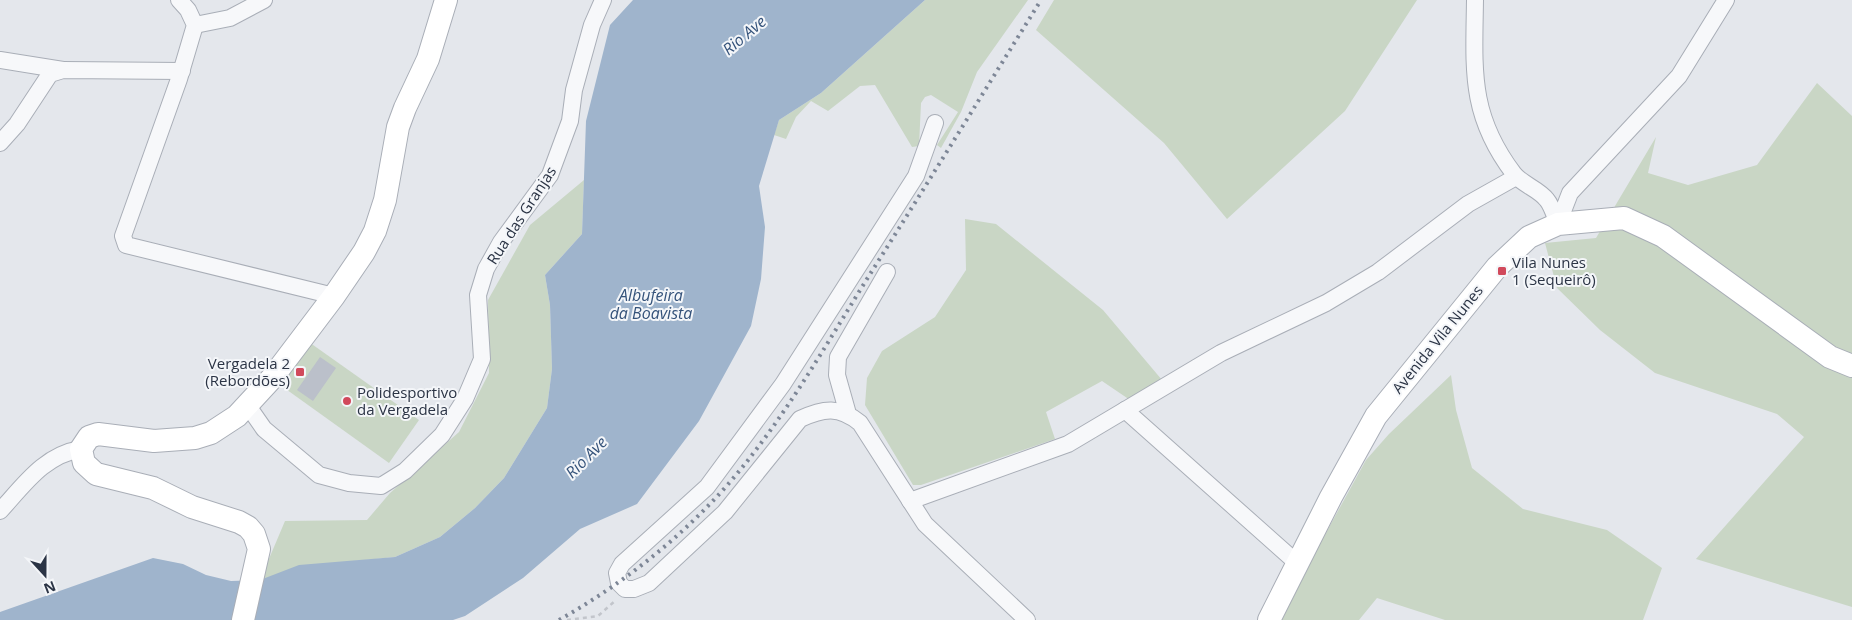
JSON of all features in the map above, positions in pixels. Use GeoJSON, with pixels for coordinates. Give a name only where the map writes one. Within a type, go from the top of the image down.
{"type":"FeatureCollection","features":[{"type":"Feature","properties":{"kind":"main road"},"geometry":{"type":"LineString","coordinates":[[243,620],[259,549],[254,534],[248,527],[239,522],[192,507],[153,488],[96,474],[84,463],[81,449],[89,437],[105,433],[154,441],[195,438],[225,426],[248,406],[272,378],[334,296],[364,252],[380,219],[398,127],[404,108],[428,59],[446,0]]}},
{"type":"Feature","properties":{"kind":"main road","name":"Avenida Vila Nunes"},"geometry":{"type":"LineString","coordinates":[[1269,620],[1297,563],[1376,416],[1497,267],[1529,237],[1558,224],[1624,218],[1664,236],[1830,357],[1852,366]]}},
{"type":"Feature","properties":{"kind":"street"},"geometry":{"type":"LineString","coordinates":[[179,0],[188,10],[195,25],[182,72],[122,236],[126,246],[334,296]]}},
{"type":"Feature","properties":{"kind":"street"},"geometry":{"type":"LineString","coordinates":[[195,25],[230,18],[264,0]]}},
{"type":"Feature","properties":{"kind":"street","name":"Rua das Granjas"},"geometry":{"type":"LineString","coordinates":[[248,406],[264,429],[319,475],[349,483],[381,486],[405,471],[426,452],[455,417],[482,359],[478,295],[486,269],[501,242],[550,175],[570,121],[574,90],[592,25],[603,0]]}},
{"type":"Feature","properties":{"kind":"street"},"geometry":{"type":"LineString","coordinates":[[1475,0],[1474,78],[1485,125],[1500,154],[1516,177],[1547,199],[1558,224]]}},
{"type":"Feature","properties":{"kind":"street"},"geometry":{"type":"LineString","coordinates":[[1558,224],[1570,193],[1679,76],[1726,0]]}},
{"type":"Feature","properties":{"kind":"street"},"geometry":{"type":"LineString","coordinates":[[0,60],[63,70],[182,72]]}},
{"type":"Feature","properties":{"kind":"street"},"geometry":{"type":"LineString","coordinates":[[0,143],[18,124],[50,74],[63,70]]}},
{"type":"Feature","properties":{"kind":"street"},"geometry":{"type":"LineString","coordinates":[[935,123],[916,176],[783,384],[707,487],[622,564],[616,573],[619,583],[625,589],[634,589],[649,582],[725,512],[800,419],[815,412],[834,410],[848,414],[860,423],[925,524],[1026,620]]}},
{"type":"Feature","properties":{"kind":"street"},"geometry":{"type":"LineString","coordinates":[[910,501],[1068,444],[1221,354],[1326,302],[1378,272],[1468,204],[1516,177]]}},
{"type":"Feature","properties":{"kind":"street"},"geometry":{"type":"LineString","coordinates":[[848,414],[837,375],[838,357],[887,272]]}},
{"type":"Feature","properties":{"kind":"street"},"geometry":{"type":"LineString","coordinates":[[1125,410],[1297,563]]}},
{"type":"Feature","properties":{"kind":"street"},"geometry":{"type":"LineString","coordinates":[[0,511],[45,463],[64,452],[81,449]]}},
{"type":"Feature","properties":{"kind":"path"},"geometry":{"type":"LineString","coordinates":[[567,620],[598,616],[616,600],[634,589]]}},
{"type":"Feature","properties":{"kind":"green space"},"geometry":{"type":"Polygon","coordinates":[[[925,0],[1028,0],[977,72],[961,112],[941,148],[937,145],[958,112],[931,95],[925,97],[921,103],[919,146],[912,147],[875,85],[860,86],[828,111],[811,101],[796,117],[786,139],[774,135],[779,120],[821,93],[925,0]]]}},
{"type":"Feature","properties":{"kind":"green space"},"geometry":{"type":"Polygon","coordinates":[[[1054,0],[1417,0],[1345,111],[1227,219],[1164,143],[1036,30],[1054,0]]]}},
{"type":"Feature","properties":{"kind":"green space"},"geometry":{"type":"Polygon","coordinates":[[[1817,83],[1852,116],[1852,607],[1696,559],[1804,437],[1777,414],[1655,373],[1600,330],[1557,288],[1545,243],[1596,238],[1656,137],[1648,173],[1688,185],[1757,165],[1817,83]]]}},
{"type":"Feature","properties":{"kind":"green space"},"geometry":{"type":"Polygon","coordinates":[[[584,180],[582,234],[545,275],[550,305],[552,369],[547,408],[504,478],[475,508],[440,537],[395,557],[355,561],[260,580],[285,521],[367,520],[390,493],[459,432],[489,373],[488,300],[530,225],[584,180]]]}},
{"type":"Feature","properties":{"kind":"green space"},"geometry":{"type":"Polygon","coordinates":[[[965,219],[996,224],[1103,310],[1162,380],[1130,400],[1102,381],[1046,412],[1055,439],[921,485],[913,485],[865,405],[867,378],[882,351],[935,317],[966,270],[965,219]]]}},
{"type":"Feature","properties":{"kind":"green space","name":"Polidesportivo da Vergadela"},"geometry":{"type":"Polygon","coordinates":[[[306,340],[419,420],[389,463],[276,382],[306,340]]]}},
{"type":"Feature","properties":{"kind":"green space"},"geometry":{"type":"Polygon","coordinates":[[[1451,375],[1456,410],[1472,468],[1523,509],[1607,530],[1662,568],[1643,620],[1445,620],[1377,598],[1359,620],[1278,620],[1366,460],[1389,434],[1451,375]]]}},
{"type":"Feature","properties":{"kind":"water","name":"Albufeira da Boavista"},"geometry":{"type":"Polygon","coordinates":[[[633,0],[925,0],[821,93],[779,120],[759,186],[765,227],[761,279],[751,326],[699,421],[637,504],[580,529],[523,578],[465,616],[453,620],[0,620],[0,612],[153,558],[183,564],[206,575],[231,581],[260,580],[299,565],[395,557],[440,537],[475,508],[504,478],[547,408],[552,369],[550,305],[545,275],[582,234],[586,121],[610,25],[633,0]]]}},
{"type":"Feature","properties":{"kind":"building"},"geometry":{"type":"Polygon","coordinates":[[[320,357],[336,368],[313,401],[297,390],[320,357]]]}},
{"type":"Feature","properties":{"kind":"railway"},"geometry":{"type":"LineString","coordinates":[[559,620],[613,586],[664,547],[710,504],[752,455],[814,364],[1041,0]]}},
{"type":"Feature","properties":{"kind":"place","name":"Vila Nunes 1 (Sequeirô)"},"geometry":{"type":"Point","coordinates":[1502,271]}},
{"type":"Feature","properties":{"kind":"place","name":"Vergadela 2 (Rebordões)"},"geometry":{"type":"Point","coordinates":[300,372]}},
{"type":"Feature","properties":{"kind":"place","name":"Polidesportivo da Vergadela"},"geometry":{"type":"Point","coordinates":[347,401]}},
{"type":"Feature","properties":{"kind":"water label","name":"Rio Ave"},"geometry":{"type":"Point","coordinates":[744,35]}},
{"type":"Feature","properties":{"kind":"water label","name":"Rio Ave"},"geometry":{"type":"Point","coordinates":[586,457]}}]}
